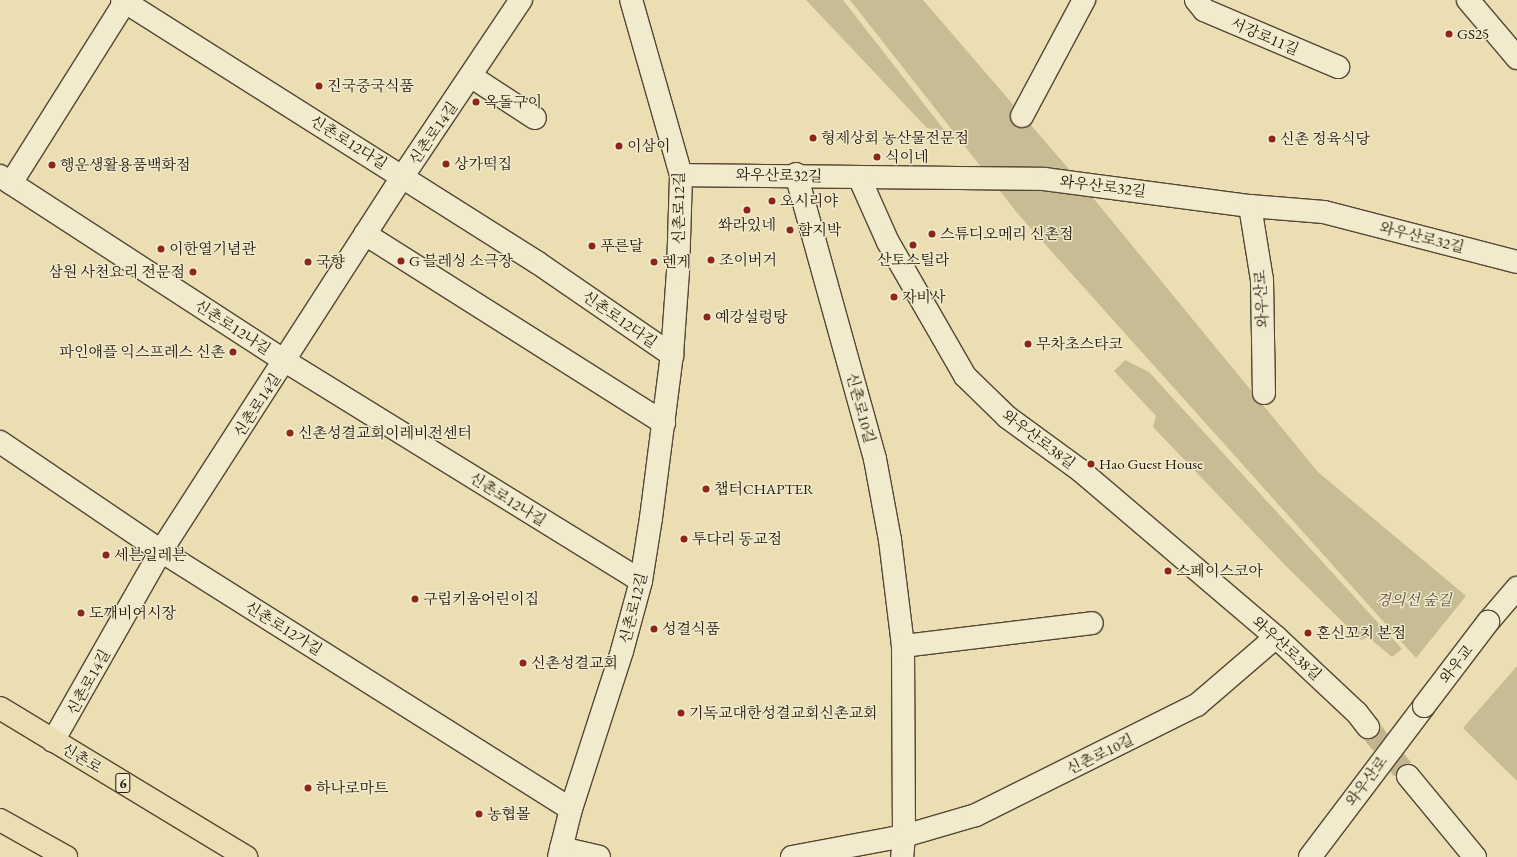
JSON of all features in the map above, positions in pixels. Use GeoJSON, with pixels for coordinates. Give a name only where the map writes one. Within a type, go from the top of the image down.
{"type":"FeatureCollection","features":[{"type":"Feature","properties":{"kind":"main road","name":"신촌로"},"geometry":{"type":"LineString","coordinates":[[0,708],[246,857]]}},
{"type":"Feature","properties":{"kind":"main road"},"geometry":{"type":"LineString","coordinates":[[0,820],[66,857]]}},
{"type":"Feature","properties":{"kind":"street","name":"신촌로14길"},"geometry":{"type":"LineString","coordinates":[[53,741],[161,551],[285,361],[365,234],[403,176],[472,77],[521,0]]}},
{"type":"Feature","properties":{"kind":"street","name":"신촌로12길"},"geometry":{"type":"LineString","coordinates":[[560,853],[571,809],[622,651],[641,581],[664,423],[672,355],[678,272],[681,175],[631,0]]}},
{"type":"Feature","properties":{"kind":"street"},"geometry":{"type":"LineString","coordinates":[[1022,116],[1084,0]]}},
{"type":"Feature","properties":{"kind":"street","name":"서강로11길"},"geometry":{"type":"LineString","coordinates":[[1196,0],[1204,10],[1338,67]]}},
{"type":"Feature","properties":{"kind":"street"},"geometry":{"type":"LineString","coordinates":[[1468,0],[1517,58]]}},
{"type":"Feature","properties":{"kind":"street","name":"신촌로12다길"},"geometry":{"type":"LineString","coordinates":[[124,1],[403,176],[538,263],[672,355]]}},
{"type":"Feature","properties":{"kind":"street","name":"신촌로12나길"},"geometry":{"type":"LineString","coordinates":[[124,1],[6,180],[285,361],[641,581]]}},
{"type":"Feature","properties":{"kind":"street"},"geometry":{"type":"LineString","coordinates":[[472,77],[535,118]]}},
{"type":"Feature","properties":{"kind":"street","name":"와우산로32길"},"geometry":{"type":"LineString","coordinates":[[681,175],[796,174],[859,177],[947,176],[1044,178],[1250,206],[1324,212],[1517,262]]}},
{"type":"Feature","properties":{"kind":"street","name":"신촌로10길"},"geometry":{"type":"LineString","coordinates":[[796,174],[875,459],[890,540],[904,646],[903,846]]}},
{"type":"Feature","properties":{"kind":"street","name":"와우산로38길"},"geometry":{"type":"LineString","coordinates":[[859,177],[888,242],[965,376],[1007,417],[1081,470],[1276,637],[1363,720]]}},
{"type":"Feature","properties":{"kind":"street","name":"와우산로"},"geometry":{"type":"LineString","coordinates":[[1250,206],[1262,280],[1264,393]]}},
{"type":"Feature","properties":{"kind":"street"},"geometry":{"type":"LineString","coordinates":[[365,234],[664,423]]}},
{"type":"Feature","properties":{"kind":"street","name":"신촌로12가길"},"geometry":{"type":"LineString","coordinates":[[0,442],[161,551],[571,809]]}},
{"type":"Feature","properties":{"kind":"street","name":"와우교"},"geometry":{"type":"LineString","coordinates":[[1424,706],[1488,622],[1515,595]]}},
{"type":"Feature","properties":{"kind":"street"},"geometry":{"type":"LineString","coordinates":[[904,646],[1092,623]]}},
{"type":"Feature","properties":{"kind":"street","name":"신촌로10길"},"geometry":{"type":"LineString","coordinates":[[792,857],[903,846],[976,815],[1197,705],[1276,637]]}},
{"type":"Feature","properties":{"kind":"street","name":"와우산로"},"geometry":{"type":"LineString","coordinates":[[1310,857],[1424,706]]}},
{"type":"Feature","properties":{"kind":"street"},"geometry":{"type":"LineString","coordinates":[[1408,776],[1475,857]]}},
{"type":"Feature","properties":{"kind":"street"},"geometry":{"type":"LineString","coordinates":[[560,853],[599,857]]}},
{"type":"Feature","properties":{"kind":"green space"},"geometry":{"type":"Polygon","coordinates":[[[806,0],[843,0],[945,131],[927,128],[806,0]]]}},
{"type":"Feature","properties":{"kind":"green space","name":"경의선 숲길"},"geometry":{"type":"Polygon","coordinates":[[[850,0],[923,0],[1080,182],[1318,472],[1466,596],[1416,658],[1018,214],[850,0]]]}},
{"type":"Feature","properties":{"kind":"green space"},"geometry":{"type":"Polygon","coordinates":[[[1125,360],[1149,372],[1402,649],[1392,657],[1368,637],[1361,640],[1285,565],[1153,427],[1156,416],[1114,371],[1125,360]]]}},
{"type":"Feature","properties":{"kind":"green space"},"geometry":{"type":"Polygon","coordinates":[[[1517,666],[1517,781],[1463,728],[1517,666]]]}},
{"type":"Feature","properties":{"kind":"tunnel"},"geometry":{"type":"LineString","coordinates":[[1368,727],[1408,776]]}},
{"type":"Feature","properties":{"kind":"place","name":"GS25"},"geometry":{"type":"Point","coordinates":[1449,34]}},
{"type":"Feature","properties":{"kind":"place","name":"진국중국식품"},"geometry":{"type":"Point","coordinates":[319,86]}},
{"type":"Feature","properties":{"kind":"place","name":"옥돌구이"},"geometry":{"type":"Point","coordinates":[476,102]}},
{"type":"Feature","properties":{"kind":"place","name":"형제상회 농산물전문점"},"geometry":{"type":"Point","coordinates":[813,138]}},
{"type":"Feature","properties":{"kind":"place","name":"신촌 정육식당"},"geometry":{"type":"Point","coordinates":[1272,139]}},
{"type":"Feature","properties":{"kind":"place","name":"이삼이"},"geometry":{"type":"Point","coordinates":[619,146]}},
{"type":"Feature","properties":{"kind":"place","name":"식이네"},"geometry":{"type":"Point","coordinates":[877,157]}},
{"type":"Feature","properties":{"kind":"place","name":"상가떡집"},"geometry":{"type":"Point","coordinates":[446,164]}},
{"type":"Feature","properties":{"kind":"place","name":"행운생활용품백화점"},"geometry":{"type":"Point","coordinates":[52,165]}},
{"type":"Feature","properties":{"kind":"place","name":"오시리야"},"geometry":{"type":"Point","coordinates":[772,201]}},
{"type":"Feature","properties":{"kind":"place","name":"쏴라있네"},"geometry":{"type":"Point","coordinates":[747,210]}},
{"type":"Feature","properties":{"kind":"place","name":"함지박"},"geometry":{"type":"Point","coordinates":[790,230]}},
{"type":"Feature","properties":{"kind":"place","name":"스튜디오메리 신촌점"},"geometry":{"type":"Point","coordinates":[932,234]}},
{"type":"Feature","properties":{"kind":"place","name":"산토스틸라"},"geometry":{"type":"Point","coordinates":[913,245]}},
{"type":"Feature","properties":{"kind":"place","name":"푸른달"},"geometry":{"type":"Point","coordinates":[592,246]}},
{"type":"Feature","properties":{"kind":"place","name":"이한열기념관"},"geometry":{"type":"Point","coordinates":[161,249]}},
{"type":"Feature","properties":{"kind":"place","name":"조이버거"},"geometry":{"type":"Point","coordinates":[711,260]}},
{"type":"Feature","properties":{"kind":"place","name":"G 블레싱 소극장"},"geometry":{"type":"Point","coordinates":[401,261]}},
{"type":"Feature","properties":{"kind":"place","name":"국향"},"geometry":{"type":"Point","coordinates":[308,262]}},
{"type":"Feature","properties":{"kind":"place","name":"렌게"},"geometry":{"type":"Point","coordinates":[654,262]}},
{"type":"Feature","properties":{"kind":"place","name":"삼원 사천요리 전문점"},"geometry":{"type":"Point","coordinates":[193,272]}},
{"type":"Feature","properties":{"kind":"place","name":"자비사"},"geometry":{"type":"Point","coordinates":[894,297]}},
{"type":"Feature","properties":{"kind":"place","name":"예강설렁탕"},"geometry":{"type":"Point","coordinates":[707,317]}},
{"type":"Feature","properties":{"kind":"place","name":"무차초스타코"},"geometry":{"type":"Point","coordinates":[1028,344]}},
{"type":"Feature","properties":{"kind":"place","name":"파인애플 익스프레스 신촌"},"geometry":{"type":"Point","coordinates":[233,352]}},
{"type":"Feature","properties":{"kind":"place","name":"신촌성결교회이레비전센터"},"geometry":{"type":"Point","coordinates":[290,433]}},
{"type":"Feature","properties":{"kind":"place","name":"Hao Guest House"},"geometry":{"type":"Point","coordinates":[1091,464]}},
{"type":"Feature","properties":{"kind":"place","name":"챕터CHAPTER"},"geometry":{"type":"Point","coordinates":[706,489]}},
{"type":"Feature","properties":{"kind":"place","name":"투다리 동교점"},"geometry":{"type":"Point","coordinates":[684,539]}},
{"type":"Feature","properties":{"kind":"place","name":"세븐일레븐"},"geometry":{"type":"Point","coordinates":[106,555]}},
{"type":"Feature","properties":{"kind":"place","name":"스페이스코아"},"geometry":{"type":"Point","coordinates":[1168,571]}},
{"type":"Feature","properties":{"kind":"place","name":"구립키움어린이집"},"geometry":{"type":"Point","coordinates":[415,599]}},
{"type":"Feature","properties":{"kind":"place","name":"도깨비어시장"},"geometry":{"type":"Point","coordinates":[81,613]}},
{"type":"Feature","properties":{"kind":"place","name":"성결식품"},"geometry":{"type":"Point","coordinates":[654,629]}},
{"type":"Feature","properties":{"kind":"place","name":"혼신꼬치 본점"},"geometry":{"type":"Point","coordinates":[1308,633]}},
{"type":"Feature","properties":{"kind":"place","name":"신촌성결교회"},"geometry":{"type":"Point","coordinates":[523,663]}},
{"type":"Feature","properties":{"kind":"place","name":"기독교대한성결교회신촌교회"},"geometry":{"type":"Point","coordinates":[681,713]}},
{"type":"Feature","properties":{"kind":"place","name":"하나로마트"},"geometry":{"type":"Point","coordinates":[308,788]}},
{"type":"Feature","properties":{"kind":"place","name":"농협몰"},"geometry":{"type":"Point","coordinates":[479,814]}}]}
